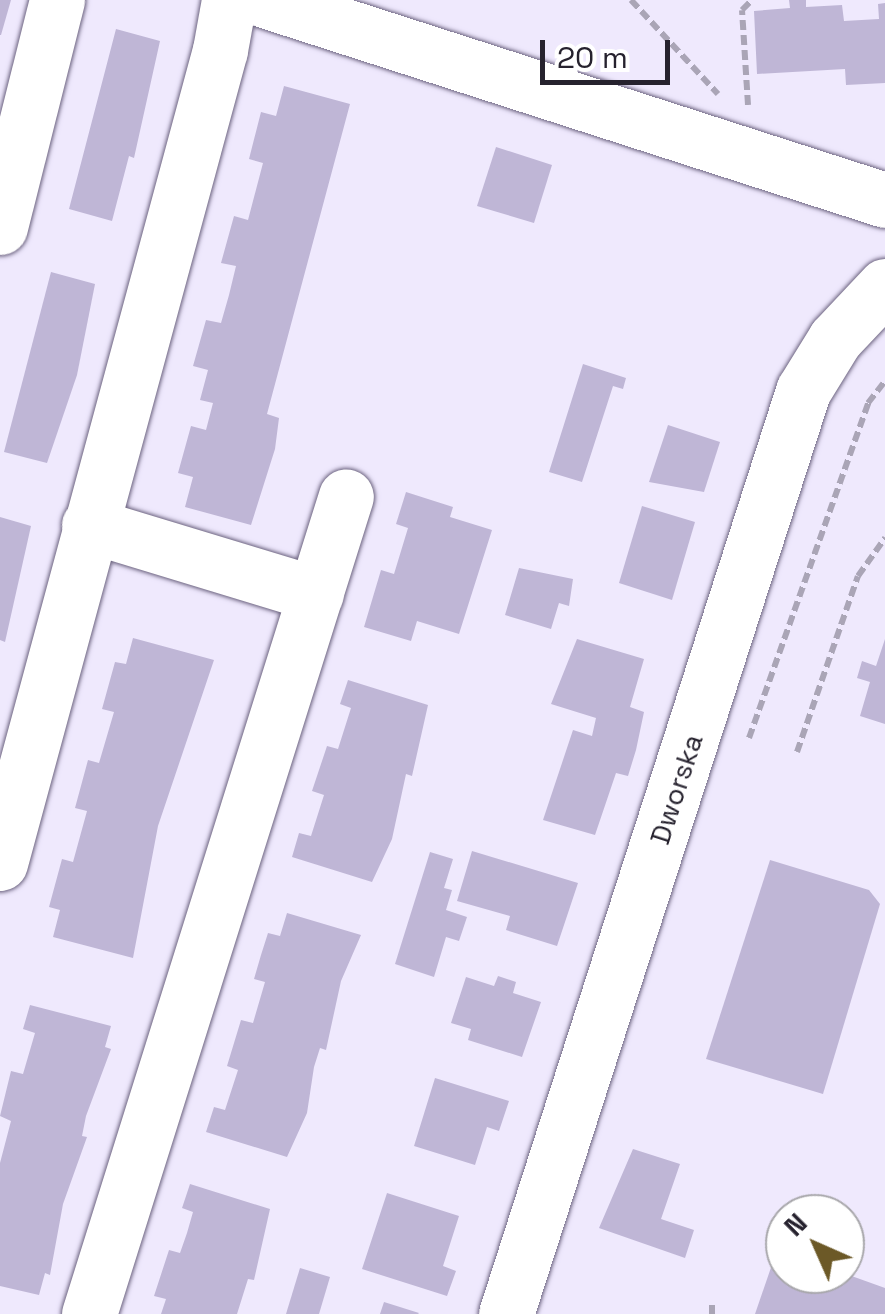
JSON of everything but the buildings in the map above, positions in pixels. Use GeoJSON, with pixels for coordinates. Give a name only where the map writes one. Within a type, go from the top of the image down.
{"type":"FeatureCollection","features":[{"type":"Feature","properties":{"kind":"street"},"geometry":{"type":"LineString","coordinates":[[0,227],[10,154],[58,0]]}},
{"type":"Feature","properties":{"kind":"street"},"geometry":{"type":"LineString","coordinates":[[0,863],[220,50],[228,0]]}},
{"type":"Feature","properties":{"kind":"street"},"geometry":{"type":"LineString","coordinates":[[264,0],[885,200]]}},
{"type":"Feature","properties":{"kind":"street","name":"Dworska"},"geometry":{"type":"LineString","coordinates":[[506,1314],[803,391],[835,339],[885,286]]}},
{"type":"Feature","properties":{"kind":"street"},"geometry":{"type":"LineString","coordinates":[[89,1314],[346,496]]}},
{"type":"Feature","properties":{"kind":"street"},"geometry":{"type":"LineString","coordinates":[[89,525],[316,594]]}},
{"type":"Feature","properties":{"kind":"path"},"geometry":{"type":"LineString","coordinates":[[631,0],[723,100]]}},
{"type":"Feature","properties":{"kind":"path"},"geometry":{"type":"LineString","coordinates":[[752,0],[742,10],[749,128],[773,164]]}},
{"type":"Feature","properties":{"kind":"path"},"geometry":{"type":"LineString","coordinates":[[749,738],[868,402],[885,381]]}},
{"type":"Feature","properties":{"kind":"path"},"geometry":{"type":"LineString","coordinates":[[797,752],[858,576],[885,538]]}},
{"type":"Feature","properties":{"kind":"path"},"geometry":{"type":"LineString","coordinates":[[712,1304],[712,1314]]}}]}
